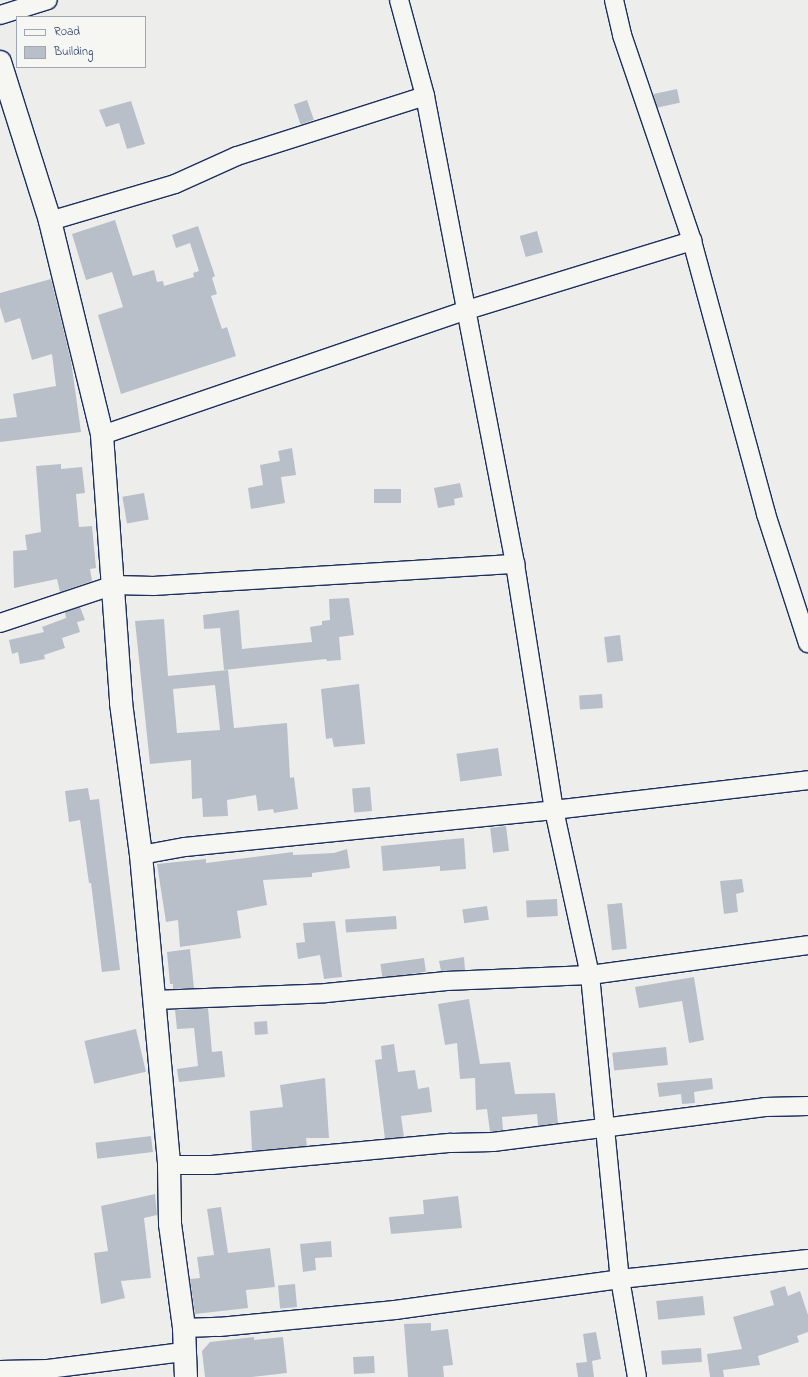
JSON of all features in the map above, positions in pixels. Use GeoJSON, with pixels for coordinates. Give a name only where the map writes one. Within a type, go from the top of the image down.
{"type":"FeatureCollection","features":[{"type":"Feature","properties":{"kind":"street"},"geometry":{"type":"LineString","coordinates":[[0,15],[48,0]]}},
{"type":"Feature","properties":{"kind":"street"},"geometry":{"type":"LineString","coordinates":[[399,0],[425,96],[464,311],[515,564],[554,810],[590,975],[620,1279],[637,1377]]}},
{"type":"Feature","properties":{"kind":"street"},"geometry":{"type":"LineString","coordinates":[[614,0],[622,35],[692,241],[766,514],[808,643]]}},
{"type":"Feature","properties":{"kind":"street"},"geometry":{"type":"LineString","coordinates":[[0,62],[3,84],[50,221],[102,435],[114,585],[120,703],[141,855],[169,1165],[170,1224],[184,1328],[183,1352],[186,1377]]}},
{"type":"Feature","properties":{"kind":"street"},"geometry":{"type":"LineString","coordinates":[[50,221],[175,184],[237,156],[425,96]]}},
{"type":"Feature","properties":{"kind":"street"},"geometry":{"type":"LineString","coordinates":[[102,435],[464,311],[692,241]]}},
{"type":"Feature","properties":{"kind":"street"},"geometry":{"type":"LineString","coordinates":[[0,623],[114,585],[154,586],[515,564]]}},
{"type":"Feature","properties":{"kind":"street"},"geometry":{"type":"LineString","coordinates":[[141,855],[185,847],[554,810],[808,780]]}},
{"type":"Feature","properties":{"kind":"street"},"geometry":{"type":"LineString","coordinates":[[155,1000],[326,993],[446,981],[590,975],[808,945]]}},
{"type":"Feature","properties":{"kind":"street"},"geometry":{"type":"LineString","coordinates":[[169,1165],[212,1165],[451,1142],[493,1142],[606,1129],[765,1107],[808,1106]]}},
{"type":"Feature","properties":{"kind":"street"},"geometry":{"type":"LineString","coordinates":[[184,1328],[218,1327],[395,1310],[620,1279],[808,1259]]}},
{"type":"Feature","properties":{"kind":"street"},"geometry":{"type":"LineString","coordinates":[[0,1370],[48,1369],[183,1352]]}},
{"type":"Feature","properties":{"kind":"building"},"geometry":{"type":"Polygon","coordinates":[[[677,89],[680,103],[656,108],[654,94],[677,89]]]}},
{"type":"Feature","properties":{"kind":"building"},"geometry":{"type":"Polygon","coordinates":[[[307,100],[314,120],[301,124],[294,105],[307,100]]]}},
{"type":"Feature","properties":{"kind":"building"},"geometry":{"type":"Polygon","coordinates":[[[131,101],[145,144],[127,149],[119,123],[106,127],[99,110],[131,101]]]}},
{"type":"Feature","properties":{"kind":"building"},"geometry":{"type":"Polygon","coordinates":[[[115,220],[133,276],[154,270],[157,282],[163,281],[164,286],[194,277],[193,273],[199,271],[190,243],[176,248],[172,235],[198,226],[215,276],[212,278],[217,294],[211,296],[222,329],[227,327],[236,356],[121,394],[98,315],[123,307],[112,272],[86,280],[72,234],[115,220]]]}},
{"type":"Feature","properties":{"kind":"building"},"geometry":{"type":"Polygon","coordinates":[[[537,231],[543,252],[526,257],[520,236],[537,231]]]}},
{"type":"Feature","properties":{"kind":"building"},"geometry":{"type":"Polygon","coordinates":[[[51,279],[71,361],[81,432],[0,442],[0,419],[17,417],[13,394],[56,386],[52,354],[32,360],[20,318],[5,323],[0,307],[0,293],[51,279]]]}},
{"type":"Feature","properties":{"kind":"building"},"geometry":{"type":"Polygon","coordinates":[[[292,448],[296,475],[281,477],[285,503],[251,509],[248,488],[263,485],[260,465],[280,461],[278,451],[292,448]]]}},
{"type":"Feature","properties":{"kind":"building"},"geometry":{"type":"Polygon","coordinates":[[[61,464],[61,469],[82,467],[85,493],[76,494],[79,527],[92,526],[96,568],[90,569],[92,581],[60,592],[57,579],[14,588],[13,551],[27,550],[25,535],[41,532],[36,466],[61,464]]]}},
{"type":"Feature","properties":{"kind":"building"},"geometry":{"type":"Polygon","coordinates":[[[460,483],[463,497],[454,499],[455,505],[438,508],[434,488],[460,483]]]}},
{"type":"Feature","properties":{"kind":"building"},"geometry":{"type":"Polygon","coordinates":[[[374,489],[401,489],[401,503],[374,503],[374,489]]]}},
{"type":"Feature","properties":{"kind":"building"},"geometry":{"type":"Polygon","coordinates":[[[144,493],[149,520],[127,523],[122,497],[144,493]]]}},
{"type":"Feature","properties":{"kind":"building"},"geometry":{"type":"Polygon","coordinates":[[[349,598],[354,635],[339,637],[341,660],[327,661],[326,659],[224,670],[220,628],[204,629],[203,615],[239,610],[242,649],[312,642],[310,627],[322,625],[322,621],[330,620],[329,599],[349,598]]]}},
{"type":"Feature","properties":{"kind":"building"},"geometry":{"type":"Polygon","coordinates":[[[80,607],[85,620],[77,622],[80,632],[62,638],[65,648],[44,655],[45,659],[20,664],[18,652],[12,654],[9,640],[44,632],[42,627],[66,618],[65,612],[80,607]]]}},
{"type":"Feature","properties":{"kind":"building"},"geometry":{"type":"Polygon","coordinates":[[[164,619],[168,676],[228,670],[234,728],[287,723],[290,778],[294,777],[298,809],[274,813],[273,809],[258,811],[256,795],[227,800],[228,816],[203,817],[202,798],[192,799],[191,760],[150,764],[135,621],[164,619]],[[215,685],[173,689],[177,733],[220,730],[215,685]]]}},
{"type":"Feature","properties":{"kind":"building"},"geometry":{"type":"Polygon","coordinates":[[[620,635],[623,661],[607,663],[604,637],[620,635]]]}},
{"type":"Feature","properties":{"kind":"building"},"geometry":{"type":"Polygon","coordinates":[[[359,684],[365,744],[334,747],[332,738],[326,739],[321,689],[359,684]]]}},
{"type":"Feature","properties":{"kind":"building"},"geometry":{"type":"Polygon","coordinates":[[[602,694],[603,708],[580,710],[579,696],[602,694]]]}},
{"type":"Feature","properties":{"kind":"building"},"geometry":{"type":"Polygon","coordinates":[[[498,748],[502,776],[460,782],[456,754],[498,748]]]}},
{"type":"Feature","properties":{"kind":"building"},"geometry":{"type":"Polygon","coordinates":[[[370,787],[372,811],[354,812],[352,789],[370,787]]]}},
{"type":"Feature","properties":{"kind":"building"},"geometry":{"type":"Polygon","coordinates":[[[88,788],[90,800],[99,799],[120,970],[102,972],[91,883],[89,883],[80,820],[69,822],[65,791],[88,788]]]}},
{"type":"Feature","properties":{"kind":"building"},"geometry":{"type":"Polygon","coordinates":[[[506,826],[509,851],[493,853],[490,828],[506,826]]]}},
{"type":"Feature","properties":{"kind":"building"},"geometry":{"type":"Polygon","coordinates":[[[464,838],[466,869],[440,871],[440,866],[383,871],[381,846],[464,838]]]}},
{"type":"Feature","properties":{"kind":"building"},"geometry":{"type":"Polygon","coordinates":[[[347,849],[350,868],[312,873],[312,877],[263,880],[267,905],[237,911],[241,938],[180,947],[178,920],[166,922],[157,864],[206,859],[206,863],[293,852],[293,855],[334,853],[347,849]]]}},
{"type":"Feature","properties":{"kind":"building"},"geometry":{"type":"Polygon","coordinates":[[[742,879],[744,892],[736,894],[738,912],[724,914],[720,881],[742,879]]]}},
{"type":"Feature","properties":{"kind":"building"},"geometry":{"type":"Polygon","coordinates":[[[557,899],[558,916],[527,918],[526,901],[557,899]]]}},
{"type":"Feature","properties":{"kind":"building"},"geometry":{"type":"Polygon","coordinates":[[[622,903],[627,949],[612,950],[607,905],[622,903]]]}},
{"type":"Feature","properties":{"kind":"building"},"geometry":{"type":"Polygon","coordinates":[[[487,906],[489,920],[464,923],[462,909],[487,906]]]}},
{"type":"Feature","properties":{"kind":"building"},"geometry":{"type":"Polygon","coordinates":[[[396,916],[397,929],[346,933],[345,920],[396,916]]]}},
{"type":"Feature","properties":{"kind":"building"},"geometry":{"type":"Polygon","coordinates":[[[335,921],[342,977],[324,979],[320,955],[298,959],[296,943],[305,942],[303,923],[335,921]]]}},
{"type":"Feature","properties":{"kind":"building"},"geometry":{"type":"Polygon","coordinates":[[[190,949],[194,988],[173,989],[173,984],[170,984],[167,952],[190,949]]]}},
{"type":"Feature","properties":{"kind":"building"},"geometry":{"type":"Polygon","coordinates":[[[464,957],[465,970],[441,971],[439,961],[464,957]]]}},
{"type":"Feature","properties":{"kind":"building"},"geometry":{"type":"Polygon","coordinates":[[[424,958],[426,972],[382,978],[380,964],[424,958]]]}},
{"type":"Feature","properties":{"kind":"building"},"geometry":{"type":"Polygon","coordinates":[[[694,977],[704,1040],[689,1043],[682,1001],[639,1008],[635,987],[694,977]]]}},
{"type":"Feature","properties":{"kind":"building"},"geometry":{"type":"Polygon","coordinates":[[[469,999],[480,1064],[510,1062],[515,1094],[555,1093],[558,1123],[538,1126],[537,1114],[502,1117],[503,1130],[490,1132],[487,1109],[476,1110],[475,1078],[460,1079],[457,1043],[445,1045],[438,1004],[469,999]]]}},
{"type":"Feature","properties":{"kind":"building"},"geometry":{"type":"Polygon","coordinates":[[[208,1008],[212,1052],[222,1051],[225,1077],[179,1082],[177,1069],[198,1066],[194,1028],[177,1029],[175,1010],[208,1008]]]}},
{"type":"Feature","properties":{"kind":"building"},"geometry":{"type":"Polygon","coordinates":[[[267,1021],[268,1034],[255,1035],[254,1022],[267,1021]]]}},
{"type":"Feature","properties":{"kind":"building"},"geometry":{"type":"Polygon","coordinates":[[[136,1029],[146,1072],[94,1084],[84,1041],[136,1029]]]}},
{"type":"Feature","properties":{"kind":"building"},"geometry":{"type":"Polygon","coordinates":[[[394,1044],[398,1072],[415,1070],[418,1089],[429,1087],[432,1112],[401,1116],[404,1137],[385,1139],[375,1060],[382,1059],[381,1046],[394,1044]]]}},
{"type":"Feature","properties":{"kind":"building"},"geometry":{"type":"Polygon","coordinates":[[[666,1047],[668,1065],[614,1071],[612,1053],[666,1047]]]}},
{"type":"Feature","properties":{"kind":"building"},"geometry":{"type":"Polygon","coordinates":[[[325,1078],[329,1138],[306,1138],[307,1146],[252,1151],[250,1111],[283,1107],[280,1085],[325,1078]]]}},
{"type":"Feature","properties":{"kind":"building"},"geometry":{"type":"Polygon","coordinates":[[[712,1078],[713,1089],[694,1092],[695,1103],[682,1104],[681,1094],[659,1097],[657,1083],[712,1078]]]}},
{"type":"Feature","properties":{"kind":"building"},"geometry":{"type":"Polygon","coordinates":[[[151,1136],[153,1152],[97,1159],[95,1143],[151,1136]]]}},
{"type":"Feature","properties":{"kind":"building"},"geometry":{"type":"Polygon","coordinates":[[[155,1194],[157,1215],[144,1218],[151,1278],[121,1281],[125,1298],[101,1304],[94,1253],[108,1251],[101,1206],[155,1194]]]}},
{"type":"Feature","properties":{"kind":"building"},"geometry":{"type":"Polygon","coordinates":[[[458,1196],[462,1228],[391,1234],[389,1217],[424,1214],[423,1200],[458,1196]]]}},
{"type":"Feature","properties":{"kind":"building"},"geometry":{"type":"Polygon","coordinates":[[[221,1207],[228,1253],[270,1248],[275,1287],[246,1290],[248,1308],[195,1314],[190,1279],[200,1278],[197,1257],[214,1255],[207,1209],[221,1207]]]}},
{"type":"Feature","properties":{"kind":"building"},"geometry":{"type":"Polygon","coordinates":[[[331,1241],[332,1257],[315,1258],[316,1270],[303,1272],[300,1244],[331,1241]]]}},
{"type":"Feature","properties":{"kind":"building"},"geometry":{"type":"Polygon","coordinates":[[[295,1284],[297,1307],[280,1308],[278,1285],[295,1284]]]}},
{"type":"Feature","properties":{"kind":"building"},"geometry":{"type":"Polygon","coordinates":[[[785,1286],[788,1296],[800,1291],[808,1315],[808,1332],[797,1336],[799,1342],[758,1356],[760,1365],[723,1370],[724,1377],[710,1377],[707,1354],[742,1349],[733,1317],[774,1305],[770,1291],[785,1286]]]}},
{"type":"Feature","properties":{"kind":"building"},"geometry":{"type":"Polygon","coordinates":[[[703,1296],[705,1315],[658,1320],[656,1301],[703,1296]]]}},
{"type":"Feature","properties":{"kind":"building"},"geometry":{"type":"Polygon","coordinates":[[[431,1323],[431,1331],[448,1329],[453,1365],[443,1366],[444,1377],[408,1377],[404,1324],[431,1323]]]}},
{"type":"Feature","properties":{"kind":"building"},"geometry":{"type":"Polygon","coordinates":[[[596,1332],[601,1359],[592,1361],[594,1377],[578,1377],[576,1363],[587,1362],[583,1334],[596,1332]]]}},
{"type":"Feature","properties":{"kind":"building"},"geometry":{"type":"Polygon","coordinates":[[[254,1337],[254,1340],[283,1337],[287,1373],[252,1377],[205,1377],[202,1351],[210,1342],[254,1337]]]}},
{"type":"Feature","properties":{"kind":"building"},"geometry":{"type":"Polygon","coordinates":[[[701,1348],[702,1362],[662,1365],[661,1351],[701,1348]]]}},
{"type":"Feature","properties":{"kind":"building"},"geometry":{"type":"Polygon","coordinates":[[[374,1356],[375,1373],[354,1374],[353,1357],[374,1356]]]}}]}
